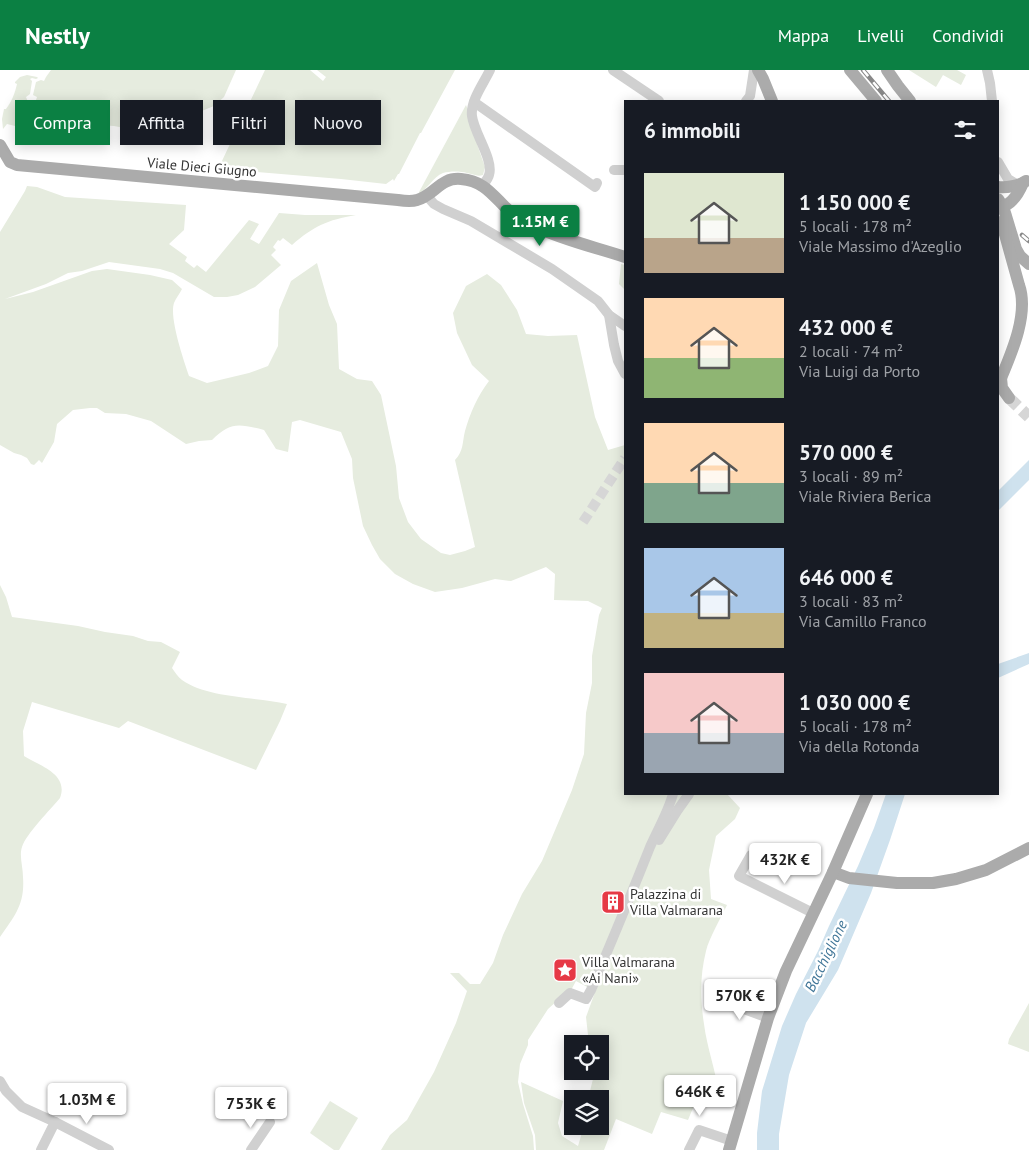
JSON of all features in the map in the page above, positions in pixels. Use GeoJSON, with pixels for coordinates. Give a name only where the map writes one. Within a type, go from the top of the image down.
{"type":"FeatureCollection","features":[{"type":"Feature","properties":{"kind":"main road"},"geometry":{"type":"LineString","coordinates":[[850,70],[875,100]]}},
{"type":"Feature","properties":{"kind":"main road"},"geometry":{"type":"LineString","coordinates":[[882,70],[898,86]]}},
{"type":"Feature","properties":{"kind":"main road"},"geometry":{"type":"LineString","coordinates":[[887,70],[909,100]]}},
{"type":"Feature","properties":{"kind":"main road"},"geometry":{"type":"LineString","coordinates":[[759,71],[772,100]]}},
{"type":"Feature","properties":{"kind":"main road","name":"Viale Dieci Giugno"},"geometry":{"type":"LineString","coordinates":[[0,145],[10,162],[17,165],[412,201],[427,196]]}},
{"type":"Feature","properties":{"kind":"main road"},"geometry":{"type":"LineString","coordinates":[[427,196],[446,181],[453,179],[483,185],[506,208],[533,226],[624,257]]}},
{"type":"Feature","properties":{"kind":"main road"},"geometry":{"type":"LineString","coordinates":[[999,187],[1004,188],[1023,182]]}},
{"type":"Feature","properties":{"kind":"main road"},"geometry":{"type":"LineString","coordinates":[[1023,182],[1003,204],[1016,249],[1020,256],[1029,264]]}},
{"type":"Feature","properties":{"kind":"main road"},"geometry":{"type":"LineString","coordinates":[[999,224],[1004,231],[1022,293]]}},
{"type":"Feature","properties":{"kind":"main road"},"geometry":{"type":"LineString","coordinates":[[1005,397],[999,380],[1017,338],[1024,306],[1021,272],[1026,270],[1029,272]]}},
{"type":"Feature","properties":{"kind":"main road"},"geometry":{"type":"LineString","coordinates":[[731,1145],[768,1018],[786,971],[833,872],[867,795]]}},
{"type":"Feature","properties":{"kind":"main road"},"geometry":{"type":"LineString","coordinates":[[833,872],[849,878],[897,883],[933,883],[956,879],[986,870],[1029,848]]}},
{"type":"Feature","properties":{"kind":"street"},"geometry":{"type":"LineString","coordinates":[[483,185],[489,176],[490,165],[472,115],[474,102],[490,70]]}},
{"type":"Feature","properties":{"kind":"street"},"geometry":{"type":"LineString","coordinates":[[613,70],[658,100]]}},
{"type":"Feature","properties":{"kind":"street"},"geometry":{"type":"LineString","coordinates":[[987,70],[992,100]]}},
{"type":"Feature","properties":{"kind":"street"},"geometry":{"type":"LineString","coordinates":[[747,100],[759,71]]}},
{"type":"Feature","properties":{"kind":"street"},"geometry":{"type":"LineString","coordinates":[[474,102],[595,187],[597,183]]}},
{"type":"Feature","properties":{"kind":"street"},"geometry":{"type":"LineString","coordinates":[[999,164],[1011,182],[1023,182]]}},
{"type":"Feature","properties":{"kind":"street"},"geometry":{"type":"LineString","coordinates":[[427,196],[439,206],[471,221],[552,269],[598,301],[609,315],[624,325]]}},
{"type":"Feature","properties":{"kind":"street"},"geometry":{"type":"LineString","coordinates":[[609,315],[618,361],[624,372]]}},
{"type":"Feature","properties":{"kind":"street"},"geometry":{"type":"LineString","coordinates":[[559,1003],[570,993],[586,999],[591,990],[673,795]]}},
{"type":"Feature","properties":{"kind":"street"},"geometry":{"type":"LineString","coordinates":[[648,854],[689,795]]}},
{"type":"Feature","properties":{"kind":"street"},"geometry":{"type":"LineString","coordinates":[[751,855],[739,876],[813,913]]}},
{"type":"Feature","properties":{"kind":"street"},"geometry":{"type":"LineString","coordinates":[[720,1000],[768,1018]]}},
{"type":"Feature","properties":{"kind":"street"},"geometry":{"type":"LineString","coordinates":[[0,1081],[6,1091],[22,1107],[109,1150]]}},
{"type":"Feature","properties":{"kind":"street"},"geometry":{"type":"LineString","coordinates":[[41,1150],[55,1122]]}},
{"type":"Feature","properties":{"kind":"street"},"geometry":{"type":"LineString","coordinates":[[251,1150],[270,1122]]}},
{"type":"Feature","properties":{"kind":"street"},"geometry":{"type":"LineString","coordinates":[[689,1150],[698,1130],[731,1145]]}},
{"type":"Feature","properties":{"kind":"shaded area"},"geometry":{"type":"Polygon","coordinates":[[[51,70],[236,70],[224,97],[221,100],[213,100],[213,106],[203,110],[203,100],[120,100],[120,127],[110,126],[110,100],[36,100],[37,97],[33,95],[36,82],[44,81],[51,70]]]}},
{"type":"Feature","properties":{"kind":"shaded area"},"geometry":{"type":"Polygon","coordinates":[[[265,70],[310,70],[323,81],[326,77],[317,70],[455,70],[399,174],[394,181],[393,179],[386,184],[222,169],[220,165],[229,145],[285,145],[285,100],[251,100],[265,70]]]}},
{"type":"Feature","properties":{"kind":"shaded area"},"geometry":{"type":"Polygon","coordinates":[[[909,70],[957,70],[966,75],[961,85],[943,75],[936,87],[909,70]]]}},
{"type":"Feature","properties":{"kind":"shaded area"},"geometry":{"type":"Polygon","coordinates":[[[27,75],[38,78],[30,79],[32,81],[30,94],[26,97],[27,100],[15,100],[15,126],[7,124],[3,129],[4,109],[6,109],[13,97],[17,84],[15,82],[20,77],[27,75]]]}},
{"type":"Feature","properties":{"kind":"shaded area"},"geometry":{"type":"Polygon","coordinates":[[[466,105],[485,167],[483,175],[477,176],[464,172],[443,173],[418,194],[466,105]]]}},
{"type":"Feature","properties":{"kind":"shaded area"},"geometry":{"type":"Polygon","coordinates":[[[27,186],[37,187],[65,197],[186,205],[184,230],[169,244],[187,257],[185,261],[194,268],[197,265],[206,272],[249,220],[259,224],[250,239],[259,244],[279,213],[356,215],[321,225],[292,245],[283,238],[280,241],[278,240],[273,247],[276,250],[271,255],[281,265],[255,287],[238,295],[214,297],[173,273],[160,269],[109,262],[82,271],[68,273],[46,284],[5,299],[33,292],[92,271],[107,269],[172,280],[182,289],[174,303],[173,310],[178,340],[189,376],[207,383],[249,373],[268,366],[278,346],[279,310],[291,281],[317,263],[329,305],[337,324],[339,369],[357,379],[372,381],[381,395],[396,466],[399,498],[408,522],[421,539],[441,553],[450,555],[475,547],[455,460],[461,450],[472,411],[481,392],[489,381],[472,365],[457,333],[453,313],[466,286],[487,274],[501,285],[517,310],[526,334],[548,336],[577,335],[595,417],[608,450],[624,445],[624,795],[670,795],[589,988],[576,981],[570,992],[568,991],[548,1009],[528,1040],[528,1045],[520,1064],[518,1082],[533,1136],[534,1150],[381,1150],[390,1135],[407,1120],[434,1072],[456,1023],[467,991],[450,973],[459,973],[470,984],[480,984],[493,963],[503,935],[522,894],[542,861],[572,790],[584,754],[586,713],[592,683],[592,656],[599,615],[602,608],[588,601],[554,600],[555,574],[546,567],[511,581],[495,579],[462,588],[435,592],[413,584],[395,574],[380,559],[363,526],[353,478],[352,459],[341,432],[300,420],[292,422],[288,452],[276,449],[264,430],[242,426],[230,427],[212,440],[186,444],[151,421],[126,414],[105,413],[97,408],[73,410],[57,424],[54,442],[42,463],[39,460],[34,465],[31,464],[27,458],[0,445],[0,232],[27,186]]]}},
{"type":"Feature","properties":{"kind":"shaded area"},"geometry":{"type":"Polygon","coordinates":[[[621,264],[624,265],[624,289],[619,284],[621,264]]]}},
{"type":"Feature","properties":{"kind":"shaded area"},"geometry":{"type":"Polygon","coordinates":[[[0,585],[12,617],[78,626],[161,642],[180,652],[172,668],[181,679],[192,686],[218,694],[287,704],[256,770],[128,721],[119,728],[32,702],[23,731],[24,756],[45,767],[57,777],[62,790],[60,798],[24,842],[21,850],[23,886],[21,902],[0,937],[0,585]]]}},
{"type":"Feature","properties":{"kind":"shaded area"},"geometry":{"type":"Polygon","coordinates":[[[675,795],[728,795],[740,808],[735,819],[716,836],[709,870],[711,899],[727,905],[708,946],[704,960],[701,987],[705,1033],[719,1095],[700,1091],[688,1120],[661,1112],[652,1134],[616,1119],[604,1150],[536,1150],[535,1135],[524,1103],[521,1082],[563,1101],[558,1123],[562,1136],[578,1146],[581,1135],[609,1135],[609,1090],[590,1090],[593,1080],[609,1080],[609,1035],[588,1035],[586,1017],[675,795]]]}},
{"type":"Feature","properties":{"kind":"shaded area"},"geometry":{"type":"Polygon","coordinates":[[[1029,1003],[1029,1052],[1008,1044],[1029,1003]]]}},
{"type":"Feature","properties":{"kind":"shaded area"},"geometry":{"type":"Polygon","coordinates":[[[330,1101],[358,1118],[339,1150],[334,1150],[310,1133],[330,1101]]]}},
{"type":"Feature","properties":{"kind":"water"},"geometry":{"type":"Polygon","coordinates":[[[1029,460],[1029,480],[999,510],[999,490],[1029,460]]]}},
{"type":"Feature","properties":{"kind":"water"},"geometry":{"type":"Polygon","coordinates":[[[1029,653],[1029,664],[999,678],[999,664],[1029,653]]]}},
{"type":"Feature","properties":{"kind":"water","name":"Bacchiglione"},"geometry":{"type":"Polygon","coordinates":[[[886,795],[905,795],[871,893],[838,970],[806,1023],[789,1075],[779,1134],[779,1150],[757,1150],[762,1091],[782,1026],[858,866],[886,795]]]}},
{"type":"Feature","properties":{"kind":"tunnel"},"geometry":{"type":"LineString","coordinates":[[1009,398],[1029,417]]}},
{"type":"Feature","properties":{"kind":"tunnel"},"geometry":{"type":"LineString","coordinates":[[583,522],[624,460]]}},
{"type":"Feature","properties":{"kind":"railway"},"geometry":{"type":"LineString","coordinates":[[863,70],[888,100]]}},
{"type":"Feature","properties":{"kind":"railway"},"geometry":{"type":"LineString","coordinates":[[1022,235],[1029,241]]}},
{"type":"Feature","properties":{"kind":"place","name":"Palazzina di Villa Valmarana"},"geometry":{"type":"Point","coordinates":[613,902]}},
{"type":"Feature","properties":{"kind":"place","name":"Villa Valmarana «Ai Nani»"},"geometry":{"type":"Point","coordinates":[565,970]}}]}
